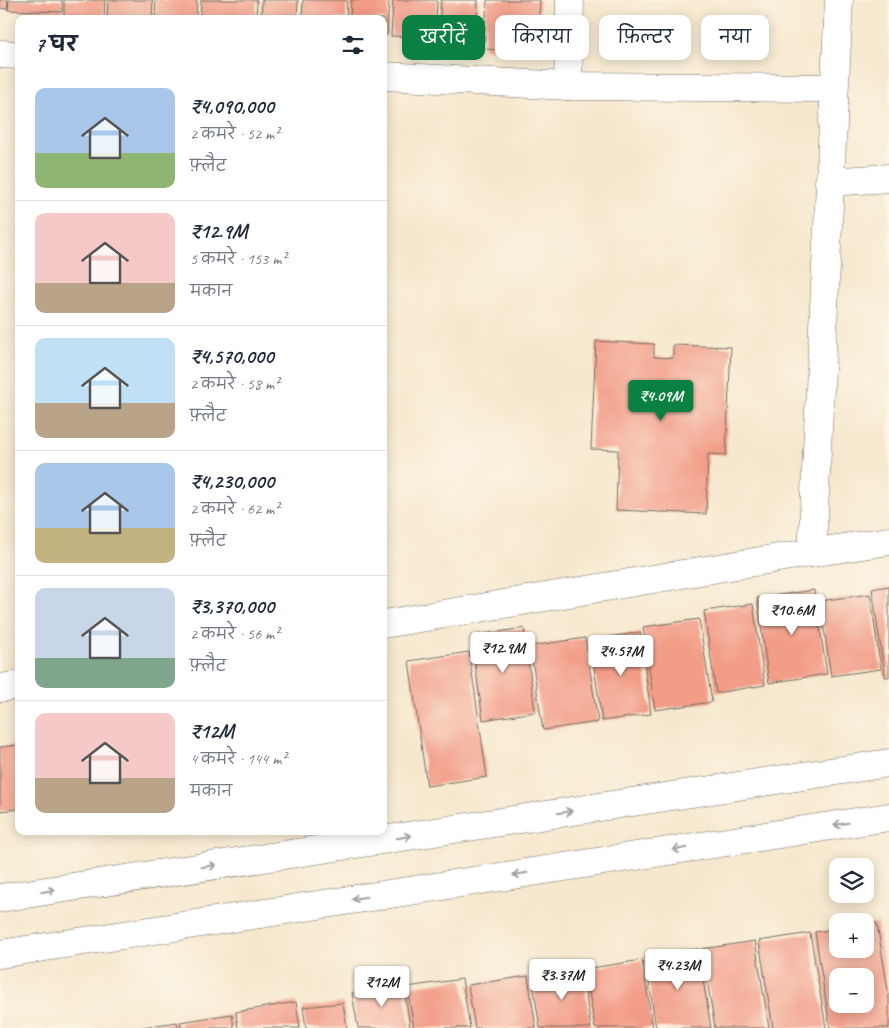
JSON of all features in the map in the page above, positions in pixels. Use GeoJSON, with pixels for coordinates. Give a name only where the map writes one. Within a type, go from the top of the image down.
{"type":"FeatureCollection","features":[{"type":"Feature","properties":{"kind":"street"},"geometry":{"type":"LineString","coordinates":[[568,86],[570,0]]}},
{"type":"Feature","properties":{"kind":"street"},"geometry":{"type":"LineString","coordinates":[[812,552],[839,0]]}},
{"type":"Feature","properties":{"kind":"street"},"geometry":{"type":"LineString","coordinates":[[0,54],[15,55]]}},
{"type":"Feature","properties":{"kind":"street"},"geometry":{"type":"LineString","coordinates":[[387,76],[568,86],[834,88]]}},
{"type":"Feature","properties":{"kind":"street"},"geometry":{"type":"LineString","coordinates":[[829,182],[889,178]]}},
{"type":"Feature","properties":{"kind":"street"},"geometry":{"type":"LineString","coordinates":[[387,623],[812,552],[889,542]]}},
{"type":"Feature","properties":{"kind":"street"},"geometry":{"type":"LineString","coordinates":[[0,688],[15,686]]}},
{"type":"Feature","properties":{"kind":"street"},"geometry":{"type":"LineString","coordinates":[[0,898],[889,764]]}},
{"type":"Feature","properties":{"kind":"street"},"geometry":{"type":"LineString","coordinates":[[0,954],[889,817]]}},
{"type":"Feature","properties":{"kind":"building"},"geometry":{"type":"Polygon","coordinates":[[[0,0],[8,0],[7,9],[0,8],[0,0]]]}},
{"type":"Feature","properties":{"kind":"building"},"geometry":{"type":"Polygon","coordinates":[[[9,0],[62,0],[62,12],[8,10],[9,0]]]}},
{"type":"Feature","properties":{"kind":"building"},"geometry":{"type":"Polygon","coordinates":[[[64,0],[105,0],[104,15],[64,15],[64,0]]]}},
{"type":"Feature","properties":{"kind":"building"},"geometry":{"type":"Polygon","coordinates":[[[108,0],[153,0],[152,15],[107,15],[108,0]]]}},
{"type":"Feature","properties":{"kind":"building"},"geometry":{"type":"Polygon","coordinates":[[[156,0],[197,0],[196,15],[155,15],[156,0]]]}},
{"type":"Feature","properties":{"kind":"building"},"geometry":{"type":"Polygon","coordinates":[[[201,0],[257,0],[256,15],[200,15],[201,0]]]}},
{"type":"Feature","properties":{"kind":"building"},"geometry":{"type":"Polygon","coordinates":[[[262,0],[298,0],[297,15],[261,15],[262,0]]]}},
{"type":"Feature","properties":{"kind":"building"},"geometry":{"type":"Polygon","coordinates":[[[303,0],[347,0],[346,15],[302,15],[303,0]]]}},
{"type":"Feature","properties":{"kind":"building"},"geometry":{"type":"Polygon","coordinates":[[[351,0],[389,0],[387,35],[387,15],[350,15],[351,0]]]}},
{"type":"Feature","properties":{"kind":"building"},"geometry":{"type":"Polygon","coordinates":[[[393,0],[437,0],[436,15],[402,15],[402,36],[391,36],[393,0]]]}},
{"type":"Feature","properties":{"kind":"building"},"geometry":{"type":"Polygon","coordinates":[[[441,0],[478,0],[477,15],[440,15],[441,0]]]}},
{"type":"Feature","properties":{"kind":"building"},"geometry":{"type":"Polygon","coordinates":[[[487,0],[540,0],[539,15],[495,15],[495,50],[485,49],[487,0]]]}},
{"type":"Feature","properties":{"kind":"building"},"geometry":{"type":"Polygon","coordinates":[[[596,341],[654,344],[654,357],[673,358],[673,345],[731,347],[726,455],[708,454],[706,514],[616,510],[618,450],[591,449],[596,341]]]}},
{"type":"Feature","properties":{"kind":"building"},"geometry":{"type":"Polygon","coordinates":[[[889,586],[889,677],[885,677],[872,589],[889,586]]]}},
{"type":"Feature","properties":{"kind":"building"},"geometry":{"type":"Polygon","coordinates":[[[814,590],[827,674],[769,683],[757,598],[814,590]]]}},
{"type":"Feature","properties":{"kind":"building"},"geometry":{"type":"Polygon","coordinates":[[[870,594],[881,669],[831,676],[820,601],[870,594]]]}},
{"type":"Feature","properties":{"kind":"building"},"geometry":{"type":"Polygon","coordinates":[[[753,604],[765,685],[716,693],[704,611],[753,604]]]}},
{"type":"Feature","properties":{"kind":"building"},"geometry":{"type":"Polygon","coordinates":[[[699,619],[712,702],[655,710],[643,627],[699,619]]]}},
{"type":"Feature","properties":{"kind":"building"},"geometry":{"type":"Polygon","coordinates":[[[524,628],[535,712],[483,720],[471,636],[524,628]]]}},
{"type":"Feature","properties":{"kind":"building"},"geometry":{"type":"Polygon","coordinates":[[[640,632],[651,714],[602,721],[590,640],[640,632]]]}},
{"type":"Feature","properties":{"kind":"building"},"geometry":{"type":"Polygon","coordinates":[[[585,638],[598,722],[543,730],[530,646],[585,638]]]}},
{"type":"Feature","properties":{"kind":"building"},"geometry":{"type":"Polygon","coordinates":[[[469,652],[487,777],[427,786],[409,661],[469,652]]]}},
{"type":"Feature","properties":{"kind":"building"},"geometry":{"type":"Polygon","coordinates":[[[15,745],[15,809],[0,811],[0,747],[15,745]]]}},
{"type":"Feature","properties":{"kind":"building"},"geometry":{"type":"Polygon","coordinates":[[[874,923],[877,923],[889,997],[889,1028],[830,1028],[815,932],[829,930],[829,958],[874,958],[874,923]]]}},
{"type":"Feature","properties":{"kind":"building"},"geometry":{"type":"Polygon","coordinates":[[[810,933],[826,1028],[773,1028],[759,941],[810,933]]]}},
{"type":"Feature","properties":{"kind":"building"},"geometry":{"type":"Polygon","coordinates":[[[755,941],[769,1028],[715,1028],[702,949],[755,941]]]}},
{"type":"Feature","properties":{"kind":"building"},"geometry":{"type":"Polygon","coordinates":[[[698,949],[711,1028],[656,1028],[645,957],[698,949]]]}},
{"type":"Feature","properties":{"kind":"building"},"geometry":{"type":"Polygon","coordinates":[[[642,960],[653,1028],[595,1028],[585,969],[642,960]]]}},
{"type":"Feature","properties":{"kind":"building"},"geometry":{"type":"Polygon","coordinates":[[[582,971],[591,1028],[540,1028],[532,978],[582,971]]]}},
{"type":"Feature","properties":{"kind":"building"},"geometry":{"type":"Polygon","coordinates":[[[528,976],[536,1028],[475,1028],[468,985],[528,976]]]}},
{"type":"Feature","properties":{"kind":"building"},"geometry":{"type":"Polygon","coordinates":[[[462,979],[470,1028],[414,1028],[407,987],[462,979]]]}},
{"type":"Feature","properties":{"kind":"building"},"geometry":{"type":"Polygon","coordinates":[[[404,985],[410,1028],[358,1028],[352,993],[404,985]]]}},
{"type":"Feature","properties":{"kind":"building"},"geometry":{"type":"Polygon","coordinates":[[[296,1002],[300,1028],[238,1028],[236,1012],[296,1002]]]}},
{"type":"Feature","properties":{"kind":"building"},"geometry":{"type":"Polygon","coordinates":[[[343,1003],[347,1028],[306,1028],[303,1007],[343,1003]]]}},
{"type":"Feature","properties":{"kind":"building"},"geometry":{"type":"Polygon","coordinates":[[[232,1014],[234,1028],[181,1028],[180,1022],[232,1014]]]}},
{"type":"Feature","properties":{"kind":"building"},"geometry":{"type":"Polygon","coordinates":[[[177,1022],[178,1028],[142,1028],[142,1027],[177,1022]]]}}]}
